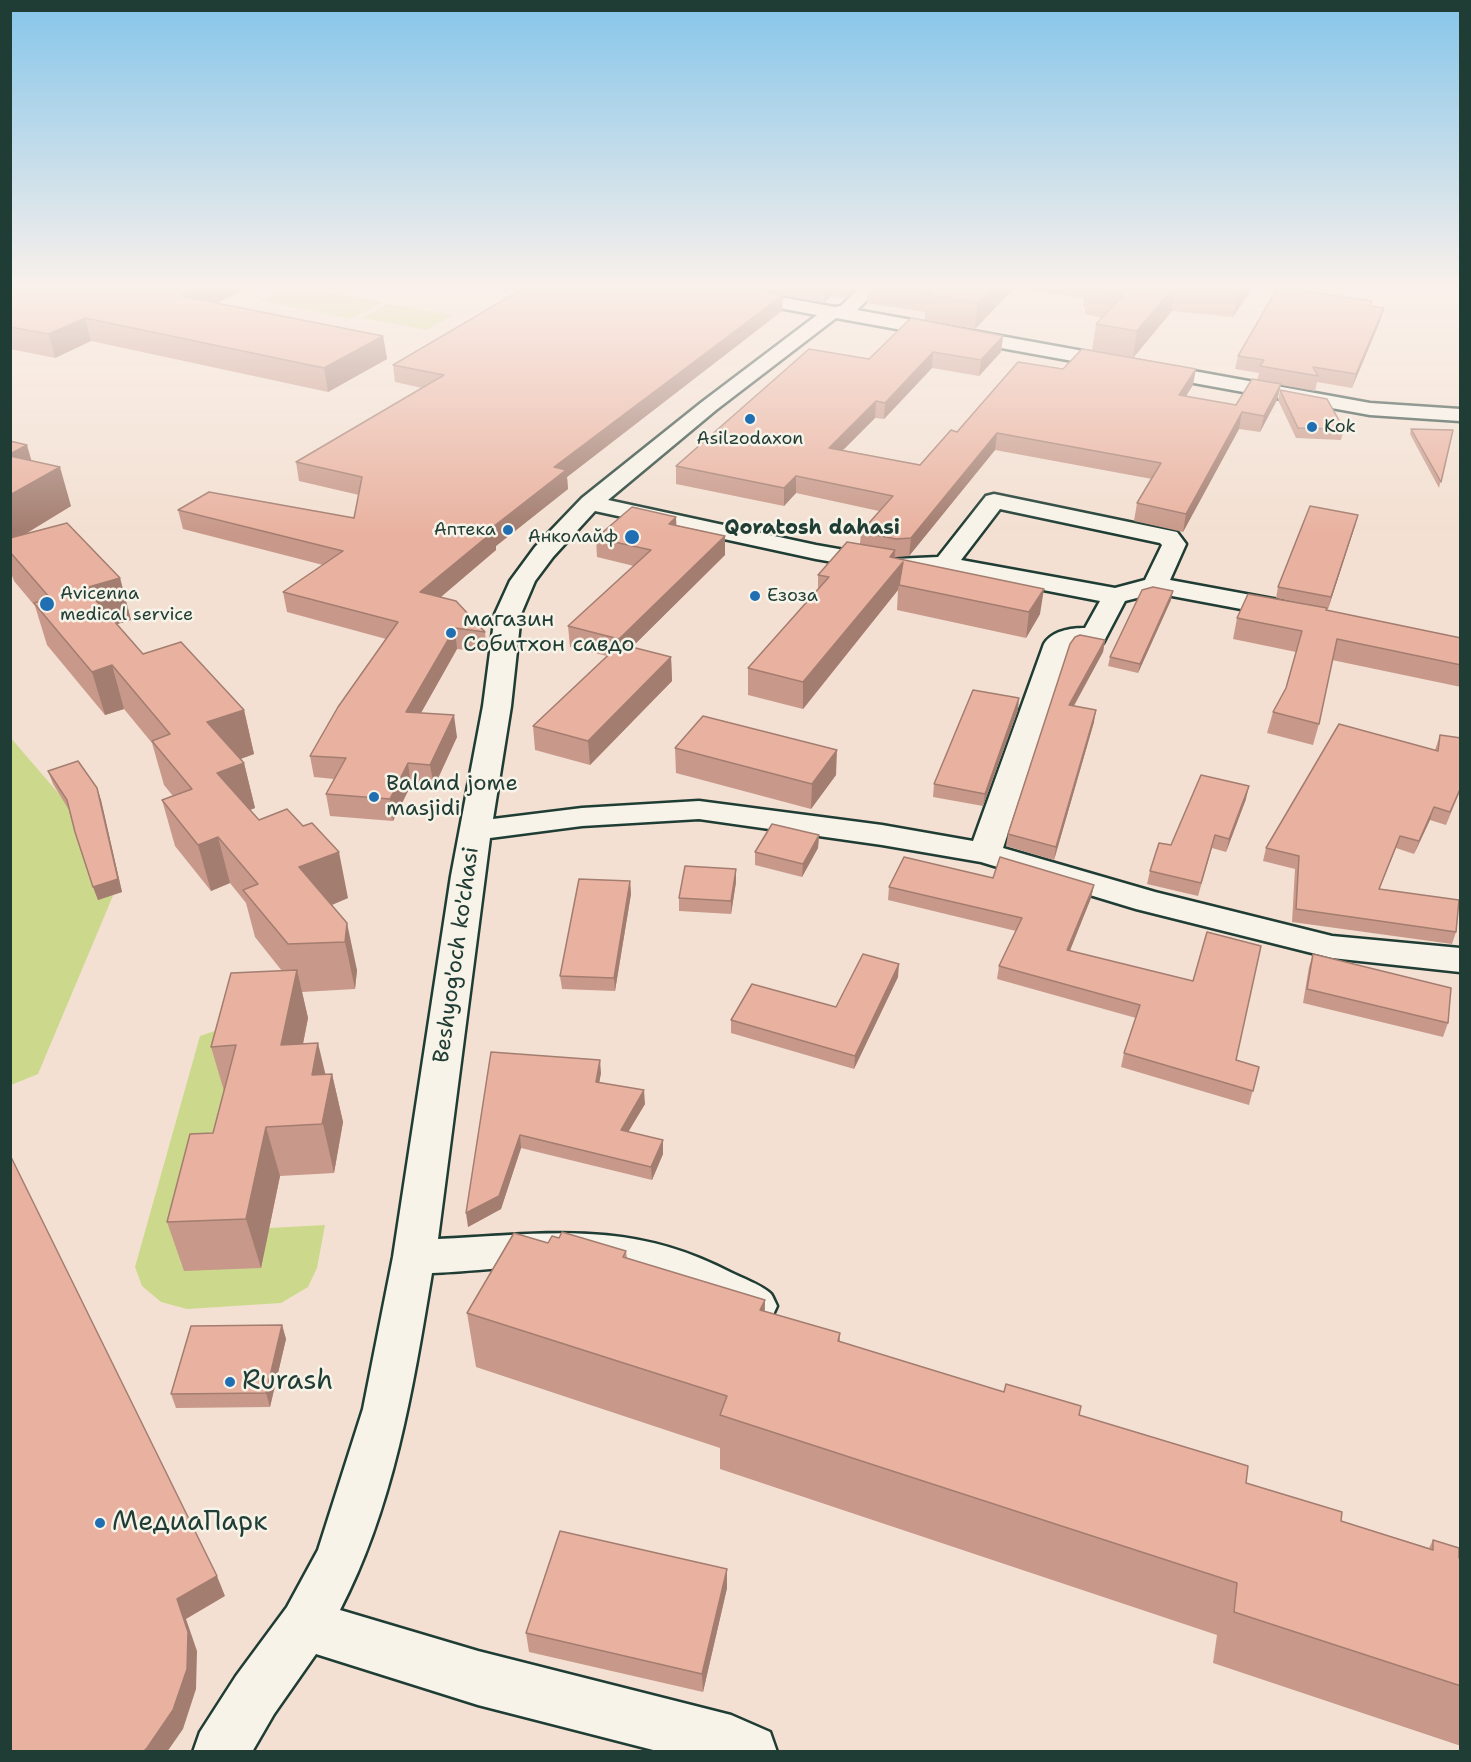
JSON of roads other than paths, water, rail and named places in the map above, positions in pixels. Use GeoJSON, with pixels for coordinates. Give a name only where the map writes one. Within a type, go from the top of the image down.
{"type":"FeatureCollection","features":[{"type":"Feature","properties":{"kind":"street","name":"Beshyog'och ko'chasi"},"geometry":{"type":"LineString","coordinates":[[220,1752],[255,1695],[305,1625],[340,1559],[386,1409],[414,1257],[476,828],[497,706],[508,614],[523,581],[544,552],[590,503],[760,367]]}},
{"type":"Feature","properties":{"kind":"street"},"geometry":{"type":"LineString","coordinates":[[1142,367],[1370,409],[1461,415]]}},
{"type":"Feature","properties":{"kind":"street"},"geometry":{"type":"LineString","coordinates":[[945,564],[994,501],[1168,537],[1174,544],[1155,585]]}},
{"type":"Feature","properties":{"kind":"street"},"geometry":{"type":"LineString","coordinates":[[590,503],[827,554],[895,566],[945,564],[1115,596],[1155,585],[1313,615]]}},
{"type":"Feature","properties":{"kind":"street"},"geometry":{"type":"LineString","coordinates":[[985,853],[1057,644],[1064,638],[1094,637],[1115,596]]}},
{"type":"Feature","properties":{"kind":"street"},"geometry":{"type":"LineString","coordinates":[[476,828],[502,828],[582,817],[699,810],[882,835],[985,853],[1148,901],[1332,947],[1461,960]]}},
{"type":"Feature","properties":{"kind":"street"},"geometry":{"type":"LineString","coordinates":[[414,1257],[577,1248],[652,1258],[700,1278],[785,1322]]}},
{"type":"Feature","properties":{"kind":"street"},"geometry":{"type":"LineString","coordinates":[[305,1625],[478,1678],[730,1742],[750,1752]]}},
{"type":"Feature","properties":{"kind":"place","name":"Asilzodaxon"},"geometry":{"type":"Point","coordinates":[750,419]}},
{"type":"Feature","properties":{"kind":"place","name":"Kok"},"geometry":{"type":"Point","coordinates":[1312,427]}},
{"type":"Feature","properties":{"kind":"place","name":"Аптека"},"geometry":{"type":"Point","coordinates":[508,530]}},
{"type":"Feature","properties":{"kind":"place","name":"Анколайф"},"geometry":{"type":"Point","coordinates":[632,537]}},
{"type":"Feature","properties":{"kind":"place","name":"Езоза"},"geometry":{"type":"Point","coordinates":[755,596]}},
{"type":"Feature","properties":{"kind":"place","name":"Avicenna medical service"},"geometry":{"type":"Point","coordinates":[47,604]}},
{"type":"Feature","properties":{"kind":"place","name":"магазин Собитхон савдо"},"geometry":{"type":"Point","coordinates":[451,633]}},
{"type":"Feature","properties":{"kind":"place","name":"Baland jome masjidi"},"geometry":{"type":"Point","coordinates":[374,797]}},
{"type":"Feature","properties":{"kind":"place","name":"Rurash"},"geometry":{"type":"Point","coordinates":[230,1382]}},
{"type":"Feature","properties":{"kind":"place","name":"МедиаПарк"},"geometry":{"type":"Point","coordinates":[100,1523]}},
{"type":"Feature","properties":{"kind":"district","name":"Qoratosh dahasi"},"geometry":{"type":"Point","coordinates":[812,529]}}]}
